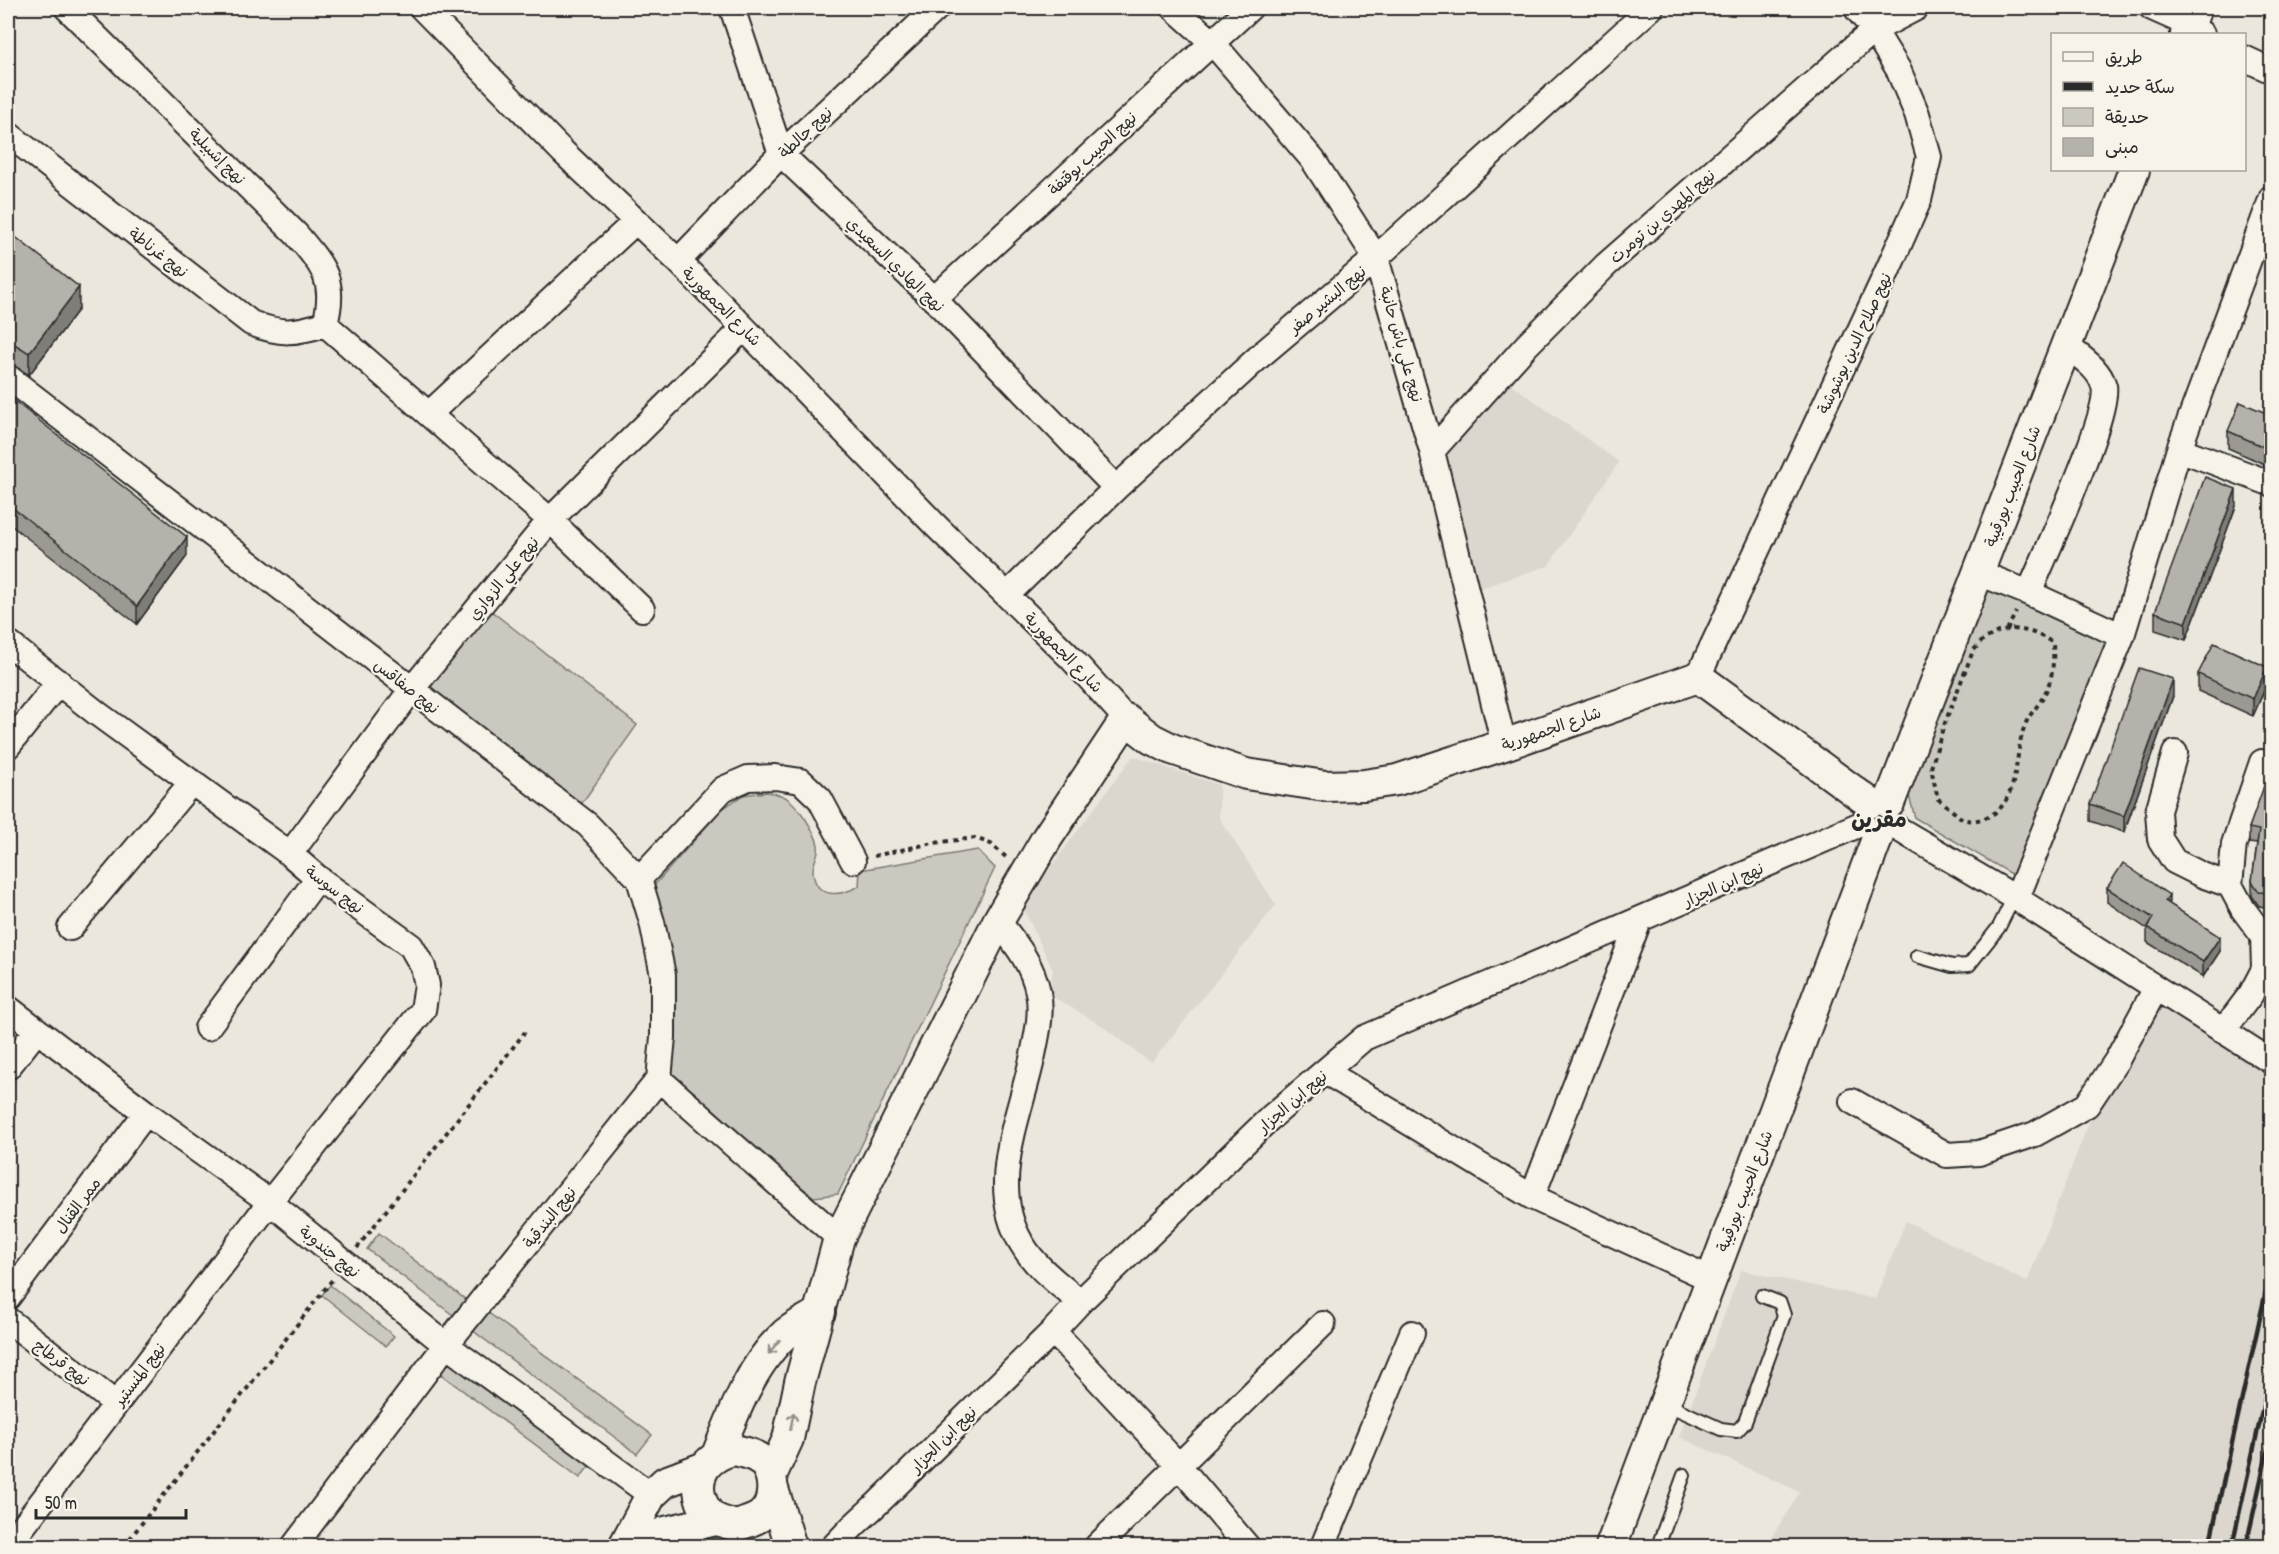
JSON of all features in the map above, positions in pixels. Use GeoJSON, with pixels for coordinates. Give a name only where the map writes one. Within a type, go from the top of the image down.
{"type":"FeatureCollection","features":[{"type":"Feature","properties":{"kind":"street","name":"نهج إشبيلية"},"geometry":{"type":"LineString","coordinates":[[67,8],[296,234],[320,263],[329,286],[330,307],[325,324]]}},
{"type":"Feature","properties":{"kind":"street","name":"شارع الجمهورية"},"geometry":{"type":"LineString","coordinates":[[422,8],[563,152],[678,261],[936,526],[1008,594],[1071,658],[1126,719],[1152,739],[1172,749],[1246,774],[1325,786],[1364,785],[1397,780],[1698,677]]}},
{"type":"Feature","properties":{"kind":"street","name":"نهج الهادي السعيدي"},"geometry":{"type":"LineString","coordinates":[[732,8],[781,154],[934,299],[1116,489]]}},
{"type":"Feature","properties":{"kind":"street","name":"نهج جالطة"},"geometry":{"type":"LineString","coordinates":[[678,261],[781,154],[937,8]]}},
{"type":"Feature","properties":{"kind":"street","name":"نهج علي باش حانبة"},"geometry":{"type":"LineString","coordinates":[[1174,8],[1212,42],[1313,160],[1376,258],[1432,451],[1504,745]]}},
{"type":"Feature","properties":{"kind":"street","name":"نهج الحبيب بوقتفة"},"geometry":{"type":"LineString","coordinates":[[934,299],[1250,8]]}},
{"type":"Feature","properties":{"kind":"street","name":"نهج البشير صفر"},"geometry":{"type":"LineString","coordinates":[[1008,594],[1116,489],[1261,356],[1376,258],[1651,8]]}},
{"type":"Feature","properties":{"kind":"street","name":"نهج صلاح الدين بوشوشة"},"geometry":{"type":"LineString","coordinates":[[1698,677],[1919,200],[1929,157],[1917,114],[1898,69],[1874,30],[1856,8]]}},
{"type":"Feature","properties":{"kind":"street","name":"نهج المهدي بن تومرت"},"geometry":{"type":"LineString","coordinates":[[1432,451],[1525,347],[1606,265],[1874,30],[1916,8]]}},
{"type":"Feature","properties":{"kind":"street"},"geometry":{"type":"LineString","coordinates":[[2152,8],[2194,25]]}},
{"type":"Feature","properties":{"kind":"street"},"geometry":{"type":"LineString","coordinates":[[2246,59],[2271,71]]}},
{"type":"Feature","properties":{"kind":"street","name":"نهج غرناطة"},"geometry":{"type":"LineString","coordinates":[[8,134],[251,323],[271,331],[287,333],[325,324]]}},
{"type":"Feature","properties":{"kind":"street","name":"شارع الحبيب بورقيبة"},"geometry":{"type":"LineString","coordinates":[[1611,1546],[1879,818],[1979,573],[2134,171]]}},
{"type":"Feature","properties":{"kind":"street"},"geometry":{"type":"LineString","coordinates":[[2015,898],[2122,636],[2179,449],[2271,197]]}},
{"type":"Feature","properties":{"kind":"street"},"geometry":{"type":"LineString","coordinates":[[429,414],[635,222]]}},
{"type":"Feature","properties":{"kind":"street"},"geometry":{"type":"LineString","coordinates":[[325,324],[550,520],[642,609]]}},
{"type":"Feature","properties":{"kind":"street","name":"نهج علي الزواري"},"geometry":{"type":"LineString","coordinates":[[290,854],[412,689],[550,520],[744,328]]}},
{"type":"Feature","properties":{"kind":"street"},"geometry":{"type":"LineString","coordinates":[[2022,602],[2075,483],[2104,403],[2104,387],[2097,371],[2067,346]]}},
{"type":"Feature","properties":{"kind":"street","name":"نهج صفاقس"},"geometry":{"type":"LineString","coordinates":[[8,377],[588,825],[639,879],[652,922],[663,975],[663,1036],[659,1079]]}},
{"type":"Feature","properties":{"kind":"street"},"geometry":{"type":"LineString","coordinates":[[2179,449],[2271,484]]}},
{"type":"Feature","properties":{"kind":"street"},"geometry":{"type":"LineString","coordinates":[[1979,573],[2022,602],[2122,636]]}},
{"type":"Feature","properties":{"kind":"street","name":"نهج سوسة"},"geometry":{"type":"LineString","coordinates":[[8,643],[98,714],[290,854],[318,878],[411,946],[423,967],[427,985],[423,1010],[270,1202]]}},
{"type":"Feature","properties":{"kind":"street"},"geometry":{"type":"LineString","coordinates":[[1698,677],[1879,818],[2015,898],[2271,1062]]}},
{"type":"Feature","properties":{"kind":"street"},"geometry":{"type":"LineString","coordinates":[[8,746],[59,682]]}},
{"type":"Feature","properties":{"kind":"street"},"geometry":{"type":"LineString","coordinates":[[631,1546],[665,1532],[735,1531],[759,1517],[766,1509],[772,1482],[788,1439],[800,1382],[839,1238],[998,921],[1025,873],[1126,719]]}},
{"type":"Feature","properties":{"kind":"street"},"geometry":{"type":"LineString","coordinates":[[2175,753],[2158,811],[2160,839],[2174,861],[2202,875],[2230,885]]}},
{"type":"Feature","properties":{"kind":"street"},"geometry":{"type":"LineString","coordinates":[[2223,1031],[2251,994],[2264,969],[2263,936],[2243,909],[2230,885],[2234,844],[2262,762]]}},
{"type":"Feature","properties":{"kind":"street"},"geometry":{"type":"LineString","coordinates":[[639,879],[723,789],[748,778],[775,777],[801,781],[820,799],[852,861]]}},
{"type":"Feature","properties":{"kind":"street"},"geometry":{"type":"LineString","coordinates":[[70,928],[192,782]]}},
{"type":"Feature","properties":{"kind":"street","name":"نهج ابن الجزار"},"geometry":{"type":"LineString","coordinates":[[834,1546],[1270,1118],[1364,1038],[1879,818]]}},
{"type":"Feature","properties":{"kind":"street"},"geometry":{"type":"LineString","coordinates":[[207,1028],[318,878]]}},
{"type":"Feature","properties":{"kind":"street"},"geometry":{"type":"LineString","coordinates":[[998,921],[1024,955],[1038,992],[1040,1024],[1029,1076],[1014,1126],[1005,1174],[1009,1216],[1021,1244],[1036,1264],[1080,1302]]}},
{"type":"Feature","properties":{"kind":"street"},"geometry":{"type":"LineString","coordinates":[[1532,1197],[1638,921]]}},
{"type":"Feature","properties":{"kind":"street"},"geometry":{"type":"LineString","coordinates":[[1852,1101],[1947,1155],[1979,1153],[2035,1134],[2086,1105],[2118,1060],[2156,988]]}},
{"type":"Feature","properties":{"kind":"street","name":"نهج جندوبة"},"geometry":{"type":"LineString","coordinates":[[8,1008],[146,1113],[270,1202],[446,1345],[651,1495]]}},
{"type":"Feature","properties":{"kind":"street"},"geometry":{"type":"LineString","coordinates":[[8,1067],[37,1030]]}},
{"type":"Feature","properties":{"kind":"street"},"geometry":{"type":"LineString","coordinates":[[1326,1072],[1532,1197],[1711,1279]]}},
{"type":"Feature","properties":{"kind":"street"},"geometry":{"type":"LineString","coordinates":[[659,1079],[839,1238]]}},
{"type":"Feature","properties":{"kind":"street","name":"نهج البندقية"},"geometry":{"type":"LineString","coordinates":[[294,1546],[446,1345],[659,1079]]}},
{"type":"Feature","properties":{"kind":"street","name":"ممر القنال"},"geometry":{"type":"LineString","coordinates":[[8,1297],[146,1113]]}},
{"type":"Feature","properties":{"kind":"street","name":"نهج المنستير"},"geometry":{"type":"LineString","coordinates":[[8,1546],[270,1202]]}},
{"type":"Feature","properties":{"kind":"street"},"geometry":{"type":"LineString","coordinates":[[735,1531],[704,1507],[699,1494],[699,1479],[711,1461],[735,1410],[772,1348],[786,1334],[820,1312]]}},
{"type":"Feature","properties":{"kind":"street","name":"نهج قرطاج"},"geometry":{"type":"LineString","coordinates":[[8,1320],[116,1404]]}},
{"type":"Feature","properties":{"kind":"street"},"geometry":{"type":"LineString","coordinates":[[1097,1546],[1323,1324]]}},
{"type":"Feature","properties":{"kind":"street"},"geometry":{"type":"LineString","coordinates":[[1053,1331],[1179,1466],[1247,1546]]}},
{"type":"Feature","properties":{"kind":"street"},"geometry":{"type":"LineString","coordinates":[[1323,1546],[1412,1333]]}},
{"type":"Feature","properties":{"kind":"street"},"geometry":{"type":"LineString","coordinates":[[624,1546],[651,1495],[665,1482],[733,1450],[749,1453],[763,1462],[772,1482],[791,1546]]}},
{"type":"Feature","properties":{"kind":"lane"},"geometry":{"type":"LineString","coordinates":[[1917,956],[1952,966],[1970,965],[1999,927],[2015,898]]}},
{"type":"Feature","properties":{"kind":"lane"},"geometry":{"type":"LineString","coordinates":[[1664,1403],[1721,1429],[1737,1431],[1745,1422],[1784,1315],[1780,1303],[1762,1296]]}},
{"type":"Feature","properties":{"kind":"lane"},"geometry":{"type":"LineString","coordinates":[[1658,1546],[1684,1475]]}},
{"type":"Feature","properties":{"kind":"path"},"geometry":{"type":"LineString","coordinates":[[2007,630],[2028,630],[2040,634],[2053,643],[2054,662],[2051,677],[2044,696],[2030,714],[2023,730],[2015,776],[2001,806],[1988,817],[1976,820],[1962,818],[1938,799],[1931,768],[1943,728],[1973,651],[1983,640],[2007,630],[2022,602]]}},
{"type":"Feature","properties":{"kind":"path"},"geometry":{"type":"LineString","coordinates":[[852,861],[933,843],[975,838],[991,844],[1025,873]]}},
{"type":"Feature","properties":{"kind":"path"},"geometry":{"type":"LineString","coordinates":[[124,1546],[525,1032]]}},
{"type":"Feature","properties":{"kind":"shaded area"},"geometry":{"type":"Polygon","coordinates":[[[1501,377],[1619,462],[1548,566],[1474,590],[1444,459],[1446,445],[1501,377]]]}},
{"type":"Feature","properties":{"kind":"shaded area"},"geometry":{"type":"Polygon","coordinates":[[[1133,756],[1219,785],[1219,818],[1276,905],[1151,1063],[1101,1025],[1055,998],[1050,988],[1053,970],[1022,906],[1133,756]]]}},
{"type":"Feature","properties":{"kind":"shaded area"},"geometry":{"type":"Polygon","coordinates":[[[2139,993],[2271,1069],[2272,1507],[2263,1546],[1766,1546],[1800,1492],[1679,1437],[1741,1270],[1875,1299],[1906,1221],[2027,1282],[2139,993]]]}},
{"type":"Feature","properties":{"kind":"green space"},"geometry":{"type":"Polygon","coordinates":[[[1983,588],[2113,626],[2020,879],[1915,818],[1906,784],[1983,588]]]}},
{"type":"Feature","properties":{"kind":"green space"},"geometry":{"type":"Polygon","coordinates":[[[490,610],[637,725],[575,813],[429,698],[428,683],[490,610]]]}},
{"type":"Feature","properties":{"kind":"green space"},"geometry":{"type":"Polygon","coordinates":[[[766,792],[786,797],[802,813],[816,839],[818,848],[813,872],[815,881],[824,891],[830,893],[845,892],[859,886],[860,870],[977,850],[995,868],[838,1194],[814,1197],[686,1096],[669,1071],[652,888],[721,810],[743,795],[766,792]]]}},
{"type":"Feature","properties":{"kind":"green space"},"geometry":{"type":"Polygon","coordinates":[[[379,1233],[470,1303],[458,1319],[367,1249],[379,1233]]]}},
{"type":"Feature","properties":{"kind":"green space"},"geometry":{"type":"Polygon","coordinates":[[[330,1285],[394,1336],[386,1346],[322,1295],[330,1285]]]}},
{"type":"Feature","properties":{"kind":"green space"},"geometry":{"type":"Polygon","coordinates":[[[482,1308],[652,1435],[637,1454],[468,1327],[482,1308]]]}},
{"type":"Feature","properties":{"kind":"green space"},"geometry":{"type":"Polygon","coordinates":[[[448,1358],[590,1465],[580,1478],[438,1372],[448,1358]]]}},
{"type":"Feature","properties":{"kind":"building"},"geometry":{"type":"Polygon","coordinates":[[[8,231],[79,287],[29,353],[10,341],[8,342],[8,231]]]}},
{"type":"Feature","properties":{"kind":"building"},"geometry":{"type":"Polygon","coordinates":[[[8,396],[187,537],[137,606],[8,504],[8,396]]]}},
{"type":"Feature","properties":{"kind":"building"},"geometry":{"type":"Polygon","coordinates":[[[2240,402],[2271,415],[2271,450],[2228,431],[2240,402]]]}},
{"type":"Feature","properties":{"kind":"building"},"geometry":{"type":"Polygon","coordinates":[[[2205,477],[2236,489],[2186,623],[2155,612],[2205,477]]]}},
{"type":"Feature","properties":{"kind":"building"},"geometry":{"type":"Polygon","coordinates":[[[2214,643],[2267,667],[2253,699],[2198,674],[2214,643]]]}},
{"type":"Feature","properties":{"kind":"building"},"geometry":{"type":"Polygon","coordinates":[[[2139,668],[2173,679],[2124,816],[2090,804],[2139,668]]]}},
{"type":"Feature","properties":{"kind":"building"},"geometry":{"type":"Polygon","coordinates":[[[2269,772],[2271,772],[2271,893],[2259,892],[2252,881],[2259,830],[2249,828],[2269,772]]]}},
{"type":"Feature","properties":{"kind":"building"},"geometry":{"type":"Polygon","coordinates":[[[2123,863],[2169,895],[2165,901],[2220,937],[2203,962],[2147,927],[2153,918],[2107,888],[2123,863]]]}},
{"type":"Feature","properties":{"kind":"railway"},"geometry":{"type":"LineString","coordinates":[[2209,1546],[2272,1264]]}},
{"type":"Feature","properties":{"kind":"railway"},"geometry":{"type":"LineString","coordinates":[[2232,1546],[2272,1366]]}},
{"type":"Feature","properties":{"kind":"railway"},"geometry":{"type":"LineString","coordinates":[[2246,1546],[2272,1431]]}},
{"type":"Feature","properties":{"kind":"district","name":"مقرين"},"geometry":{"type":"Point","coordinates":[1879,819]}}]}
